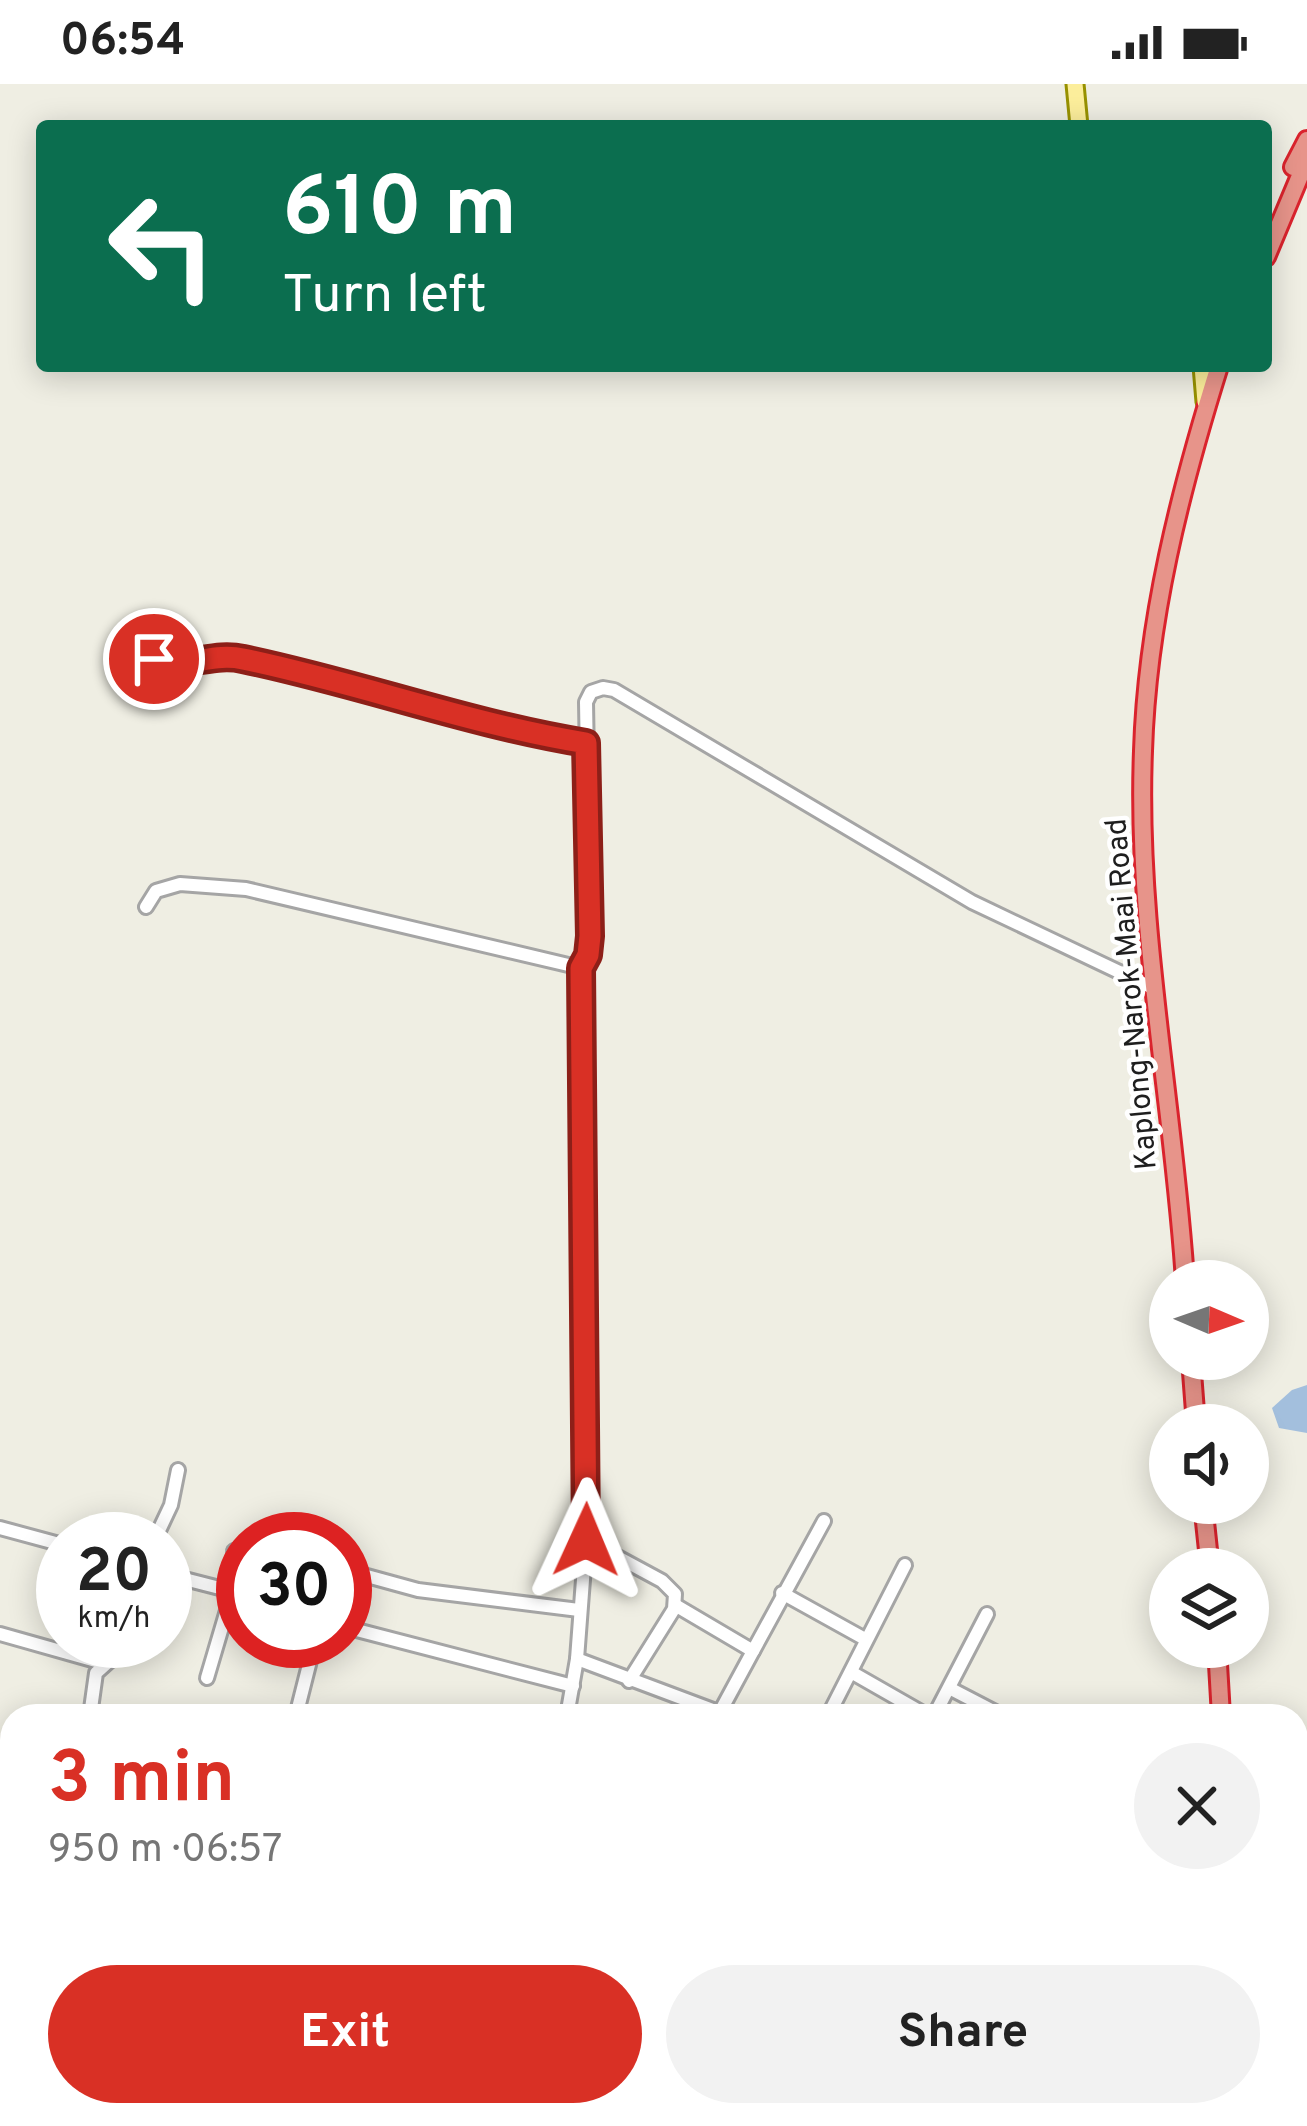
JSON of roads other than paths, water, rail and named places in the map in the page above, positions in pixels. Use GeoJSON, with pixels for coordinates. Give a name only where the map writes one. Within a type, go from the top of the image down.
{"type":"FeatureCollection","features":[{"type":"Feature","properties":{"kind":"highway"},"geometry":{"type":"LineString","coordinates":[[1272,221],[1307,140]]}},
{"type":"Feature","properties":{"kind":"highway"},"geometry":{"type":"LineString","coordinates":[[1272,243],[1307,159]]}},
{"type":"Feature","properties":{"kind":"highway","name":"Kaplong-Narok-Maai Road"},"geometry":{"type":"LineString","coordinates":[[1183,1260],[1144,865],[1142,756],[1166,559],[1217,372]]}},
{"type":"Feature","properties":{"kind":"highway","name":"Kaplong-Narok-Maai Road"},"geometry":{"type":"LineString","coordinates":[[1166,559],[1180,536],[1226,372]]}},
{"type":"Feature","properties":{"kind":"highway"},"geometry":{"type":"LineString","coordinates":[[1218,1668],[1220,1704]]}},
{"type":"Feature","properties":{"kind":"main road"},"geometry":{"type":"LineString","coordinates":[[1075,84],[1078,120]]}},
{"type":"Feature","properties":{"kind":"main road"},"geometry":{"type":"LineString","coordinates":[[1202,372],[1205,411]]}},
{"type":"Feature","properties":{"kind":"street"},"geometry":{"type":"LineString","coordinates":[[134,671],[154,659],[173,666],[222,655],[320,677],[447,715],[586,743]]}},
{"type":"Feature","properties":{"kind":"street"},"geometry":{"type":"LineString","coordinates":[[570,1704],[586,1540],[581,968],[590,936],[587,697],[598,689],[614,690],[972,902],[1155,989]]}},
{"type":"Feature","properties":{"kind":"street"},"geometry":{"type":"LineString","coordinates":[[146,907],[156,891],[180,884],[246,890],[581,968]]}},
{"type":"Feature","properties":{"kind":"street"},"geometry":{"type":"LineString","coordinates":[[168,1512],[178,1470]]}},
{"type":"Feature","properties":{"kind":"street"},"geometry":{"type":"LineString","coordinates":[[729,1704],[782,1593],[824,1520]]}},
{"type":"Feature","properties":{"kind":"street"},"geometry":{"type":"LineString","coordinates":[[0,1528],[36,1538]]}},
{"type":"Feature","properties":{"kind":"street"},"geometry":{"type":"LineString","coordinates":[[586,1540],[675,1594],[675,1605],[629,1681]]}},
{"type":"Feature","properties":{"kind":"street"},"geometry":{"type":"LineString","coordinates":[[834,1704],[905,1565]]}},
{"type":"Feature","properties":{"kind":"street"},"geometry":{"type":"LineString","coordinates":[[372,1577],[418,1590],[579,1610]]}},
{"type":"Feature","properties":{"kind":"street"},"geometry":{"type":"LineString","coordinates":[[782,1593],[865,1639]]}},
{"type":"Feature","properties":{"kind":"street"},"geometry":{"type":"LineString","coordinates":[[675,1605],[753,1651]]}},
{"type":"Feature","properties":{"kind":"street"},"geometry":{"type":"LineString","coordinates":[[940,1704],[987,1614]]}},
{"type":"Feature","properties":{"kind":"street"},"geometry":{"type":"LineString","coordinates":[[0,1634],[36,1644]]}},
{"type":"Feature","properties":{"kind":"street"},"geometry":{"type":"LineString","coordinates":[[372,1634],[572,1686]]}},
{"type":"Feature","properties":{"kind":"street"},"geometry":{"type":"LineString","coordinates":[[207,1678],[216,1653]]}},
{"type":"Feature","properties":{"kind":"street"},"geometry":{"type":"LineString","coordinates":[[577,1659],[699,1704]]}},
{"type":"Feature","properties":{"kind":"street"},"geometry":{"type":"LineString","coordinates":[[92,1704],[100,1668]]}},
{"type":"Feature","properties":{"kind":"street"},"geometry":{"type":"LineString","coordinates":[[299,1704],[308,1668]]}},
{"type":"Feature","properties":{"kind":"street"},"geometry":{"type":"LineString","coordinates":[[851,1672],[909,1704]]}},
{"type":"Feature","properties":{"kind":"street"},"geometry":{"type":"LineString","coordinates":[[951,1690],[979,1704]]}},
{"type":"Feature","properties":{"kind":"water"},"geometry":{"type":"Polygon","coordinates":[[[1307,1385],[1307,1433],[1279,1428],[1272,1408],[1292,1390],[1307,1385]]]}}]}
